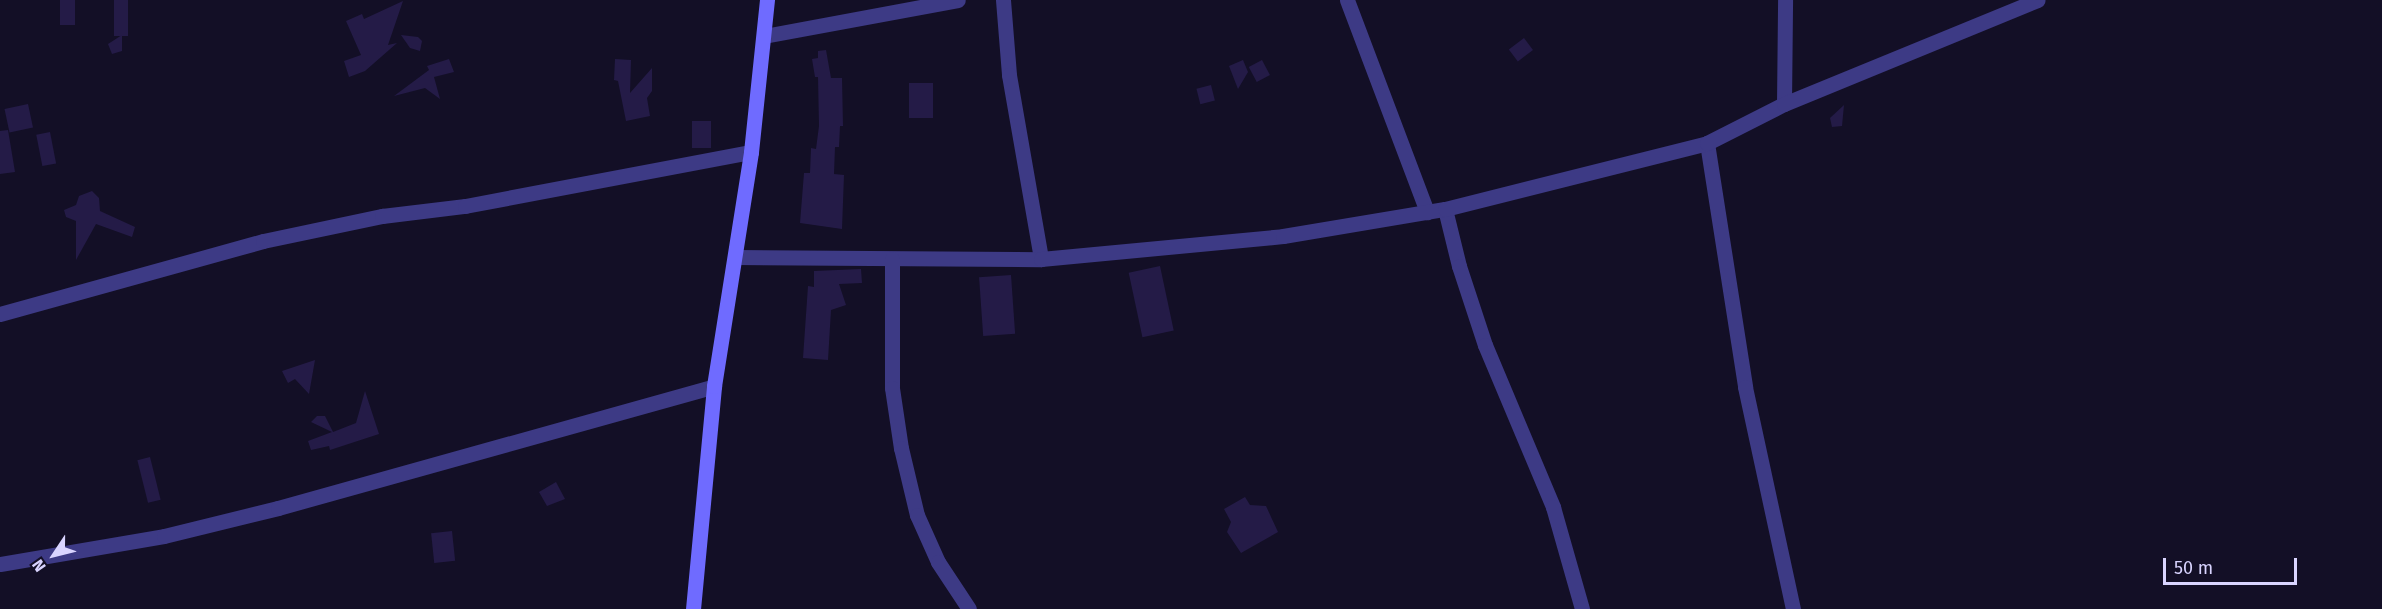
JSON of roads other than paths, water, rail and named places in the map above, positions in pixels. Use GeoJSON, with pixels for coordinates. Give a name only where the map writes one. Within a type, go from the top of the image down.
{"type":"FeatureCollection","features":[{"type":"Feature","properties":{"kind":"main road"},"geometry":{"type":"LineString","coordinates":[[693,609],[714,386],[751,152],[767,0]]}},
{"type":"Feature","properties":{"kind":"street"},"geometry":{"type":"LineString","coordinates":[[764,36],[958,0]]}},
{"type":"Feature","properties":{"kind":"street"},"geometry":{"type":"LineString","coordinates":[[1002,0],[1009,75],[1041,259]]}},
{"type":"Feature","properties":{"kind":"street"},"geometry":{"type":"LineString","coordinates":[[1347,0],[1427,212]]}},
{"type":"Feature","properties":{"kind":"street"},"geometry":{"type":"LineString","coordinates":[[1784,104],[1785,0]]}},
{"type":"Feature","properties":{"kind":"street"},"geometry":{"type":"LineString","coordinates":[[735,257],[1041,259],[1283,236],[1445,209],[1707,143],[1784,104],[2038,0]]}},
{"type":"Feature","properties":{"kind":"street"},"geometry":{"type":"LineString","coordinates":[[1707,143],[1745,387],[1793,609]]}},
{"type":"Feature","properties":{"kind":"street"},"geometry":{"type":"LineString","coordinates":[[0,314],[263,241],[382,216],[465,206],[751,152]]}},
{"type":"Feature","properties":{"kind":"street"},"geometry":{"type":"LineString","coordinates":[[1445,209],[1459,266],[1485,345],[1553,507],[1582,609]]}},
{"type":"Feature","properties":{"kind":"street"},"geometry":{"type":"LineString","coordinates":[[892,259],[892,388],[901,448],[917,515],[938,562],[969,609]]}},
{"type":"Feature","properties":{"kind":"street"},"geometry":{"type":"LineString","coordinates":[[0,564],[164,536],[278,508],[714,386]]}}]}
